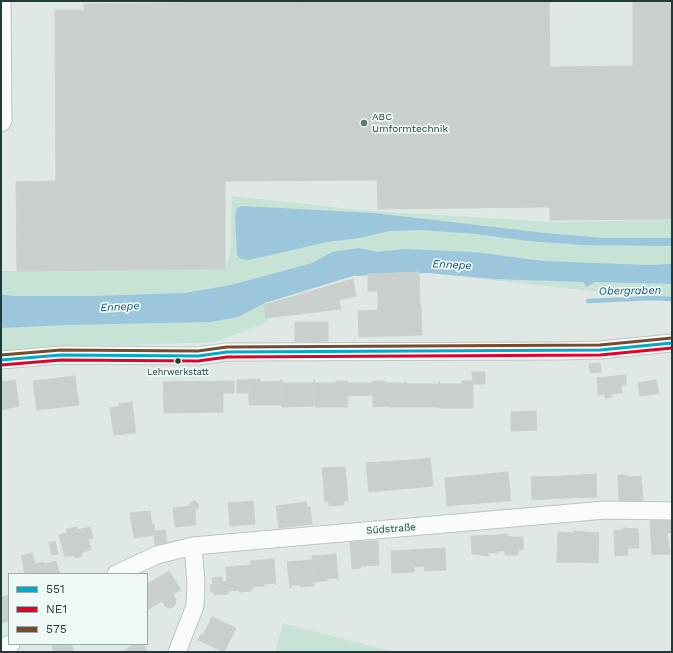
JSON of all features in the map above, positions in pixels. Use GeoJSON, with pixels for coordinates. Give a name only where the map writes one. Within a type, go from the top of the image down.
{"type":"FeatureCollection","features":[{"type":"Feature","properties":{"kind":"street"},"geometry":{"type":"LineString","coordinates":[[1,123],[3,121],[2,1]]}},
{"type":"Feature","properties":{"kind":"street"},"geometry":{"type":"LineString","coordinates":[[1,360],[61,355],[198,356],[227,352],[560,351],[600,350],[672,344]]}},
{"type":"Feature","properties":{"kind":"street","name":"Südstraße"},"geometry":{"type":"LineString","coordinates":[[118,573],[157,555],[193,546],[605,510],[672,511]]}},
{"type":"Feature","properties":{"kind":"street"},"geometry":{"type":"LineString","coordinates":[[177,652],[194,606],[196,583],[193,546]]}},
{"type":"Feature","properties":{"kind":"green space"},"geometry":{"type":"Polygon","coordinates":[[[232,196],[370,211],[553,222],[672,220],[672,300],[429,273],[353,276],[265,303],[268,322],[216,342],[18,349],[1,352],[1,271],[225,269],[230,253],[232,196]]]}},
{"type":"Feature","properties":{"kind":"green space"},"geometry":{"type":"Polygon","coordinates":[[[283,623],[393,652],[275,652],[283,623]]]}},
{"type":"Feature","properties":{"kind":"water"},"geometry":{"type":"Polygon","coordinates":[[[242,206],[374,213],[545,233],[605,238],[672,238],[672,246],[582,245],[422,230],[390,231],[360,238],[327,242],[249,260],[241,259],[237,255],[235,216],[237,208],[242,206]]]}},
{"type":"Feature","properties":{"kind":"water","name":"Ennepe"},"geometry":{"type":"Polygon","coordinates":[[[358,248],[378,252],[403,249],[474,252],[544,261],[647,265],[672,264],[672,284],[595,282],[587,287],[583,282],[494,279],[429,273],[353,276],[265,303],[238,317],[210,322],[1,328],[1,294],[12,296],[92,296],[184,293],[231,285],[312,263],[332,252],[358,248]]]}},
{"type":"Feature","properties":{"kind":"building","name":"ABC Umformtechnik"},"geometry":{"type":"Polygon","coordinates":[[[349,1],[549,1],[550,67],[633,66],[633,2],[672,2],[672,219],[550,220],[550,207],[378,209],[377,180],[225,181],[225,269],[17,271],[16,182],[56,181],[55,10],[84,10],[84,4],[349,1]]]}},
{"type":"Feature","properties":{"kind":"building"},"geometry":{"type":"Polygon","coordinates":[[[419,272],[420,306],[386,307],[386,310],[378,310],[378,291],[368,291],[368,274],[419,272]]]}},
{"type":"Feature","properties":{"kind":"building"},"geometry":{"type":"Polygon","coordinates":[[[353,279],[356,296],[339,300],[341,309],[266,318],[264,305],[353,279]]]}},
{"type":"Feature","properties":{"kind":"building"},"geometry":{"type":"Polygon","coordinates":[[[421,306],[422,335],[387,336],[386,307],[421,306]]]}},
{"type":"Feature","properties":{"kind":"building"},"geometry":{"type":"Polygon","coordinates":[[[386,310],[387,336],[359,337],[358,311],[386,310]]]}},
{"type":"Feature","properties":{"kind":"building"},"geometry":{"type":"Polygon","coordinates":[[[295,322],[328,322],[328,341],[295,342],[295,322]]]}},
{"type":"Feature","properties":{"kind":"building"},"geometry":{"type":"Polygon","coordinates":[[[600,363],[601,372],[590,373],[589,364],[600,363]]]}},
{"type":"Feature","properties":{"kind":"building"},"geometry":{"type":"Polygon","coordinates":[[[472,372],[485,372],[485,384],[473,384],[472,372]]]}},
{"type":"Feature","properties":{"kind":"building"},"geometry":{"type":"Polygon","coordinates":[[[626,375],[626,385],[621,385],[622,393],[611,394],[612,397],[605,398],[605,394],[598,395],[597,378],[626,375]]]}},
{"type":"Feature","properties":{"kind":"building"},"geometry":{"type":"Polygon","coordinates":[[[75,376],[79,405],[37,410],[33,381],[75,376]]]}},
{"type":"Feature","properties":{"kind":"building"},"geometry":{"type":"Polygon","coordinates":[[[249,379],[260,379],[260,382],[281,381],[281,379],[282,405],[249,405],[249,379]]]}},
{"type":"Feature","properties":{"kind":"building"},"geometry":{"type":"Polygon","coordinates":[[[15,380],[19,406],[1,410],[1,382],[15,380]]]}},
{"type":"Feature","properties":{"kind":"building"},"geometry":{"type":"Polygon","coordinates":[[[237,380],[248,380],[249,393],[237,393],[237,380]]]}},
{"type":"Feature","properties":{"kind":"building"},"geometry":{"type":"Polygon","coordinates":[[[656,380],[659,393],[640,396],[638,383],[656,380]]]}},
{"type":"Feature","properties":{"kind":"building"},"geometry":{"type":"Polygon","coordinates":[[[234,381],[234,393],[223,393],[223,412],[164,413],[163,382],[234,381]]]}},
{"type":"Feature","properties":{"kind":"building"},"geometry":{"type":"Polygon","coordinates":[[[336,381],[347,381],[348,407],[315,407],[315,383],[337,383],[336,381]]]}},
{"type":"Feature","properties":{"kind":"building"},"geometry":{"type":"Polygon","coordinates":[[[373,381],[385,381],[385,383],[406,383],[406,407],[373,407],[373,381]]]}},
{"type":"Feature","properties":{"kind":"building"},"geometry":{"type":"Polygon","coordinates":[[[406,381],[407,384],[439,384],[439,407],[406,407],[406,381]]]}},
{"type":"Feature","properties":{"kind":"building"},"geometry":{"type":"Polygon","coordinates":[[[462,381],[473,381],[473,408],[439,408],[439,382],[440,384],[462,384],[462,381]]]}},
{"type":"Feature","properties":{"kind":"building"},"geometry":{"type":"Polygon","coordinates":[[[282,383],[314,383],[314,406],[282,407],[282,383]]]}},
{"type":"Feature","properties":{"kind":"building"},"geometry":{"type":"Polygon","coordinates":[[[347,383],[373,383],[373,395],[347,396],[347,383]]]}},
{"type":"Feature","properties":{"kind":"building"},"geometry":{"type":"Polygon","coordinates":[[[132,402],[136,433],[114,435],[110,408],[119,406],[119,404],[132,402]]]}},
{"type":"Feature","properties":{"kind":"building"},"geometry":{"type":"Polygon","coordinates":[[[536,411],[537,430],[511,431],[511,412],[536,411]]]}},
{"type":"Feature","properties":{"kind":"building"},"geometry":{"type":"Polygon","coordinates":[[[430,458],[433,486],[401,489],[398,461],[430,458]]]}},
{"type":"Feature","properties":{"kind":"building"},"geometry":{"type":"Polygon","coordinates":[[[398,461],[401,489],[369,492],[366,463],[398,461]]]}},
{"type":"Feature","properties":{"kind":"building"},"geometry":{"type":"Polygon","coordinates":[[[345,467],[348,500],[344,501],[344,505],[329,506],[329,502],[325,502],[322,468],[345,467]]]}},
{"type":"Feature","properties":{"kind":"building"},"geometry":{"type":"Polygon","coordinates":[[[508,472],[511,501],[479,503],[477,475],[508,472]]]}},
{"type":"Feature","properties":{"kind":"building"},"geometry":{"type":"Polygon","coordinates":[[[596,474],[597,497],[564,498],[564,476],[596,474]]]}},
{"type":"Feature","properties":{"kind":"building"},"geometry":{"type":"Polygon","coordinates":[[[477,475],[479,503],[447,506],[445,478],[477,475]]]}},
{"type":"Feature","properties":{"kind":"building"},"geometry":{"type":"Polygon","coordinates":[[[618,475],[627,475],[627,477],[641,476],[643,500],[619,502],[618,475]]]}},
{"type":"Feature","properties":{"kind":"building"},"geometry":{"type":"Polygon","coordinates":[[[564,476],[564,498],[532,500],[531,477],[564,476]]]}},
{"type":"Feature","properties":{"kind":"building"},"geometry":{"type":"Polygon","coordinates":[[[195,501],[199,507],[195,510],[196,525],[175,527],[173,508],[190,506],[189,504],[195,501]]]}},
{"type":"Feature","properties":{"kind":"building"},"geometry":{"type":"Polygon","coordinates":[[[253,501],[255,524],[230,526],[228,503],[253,501]]]}},
{"type":"Feature","properties":{"kind":"building"},"geometry":{"type":"Polygon","coordinates":[[[306,502],[307,507],[310,507],[312,524],[279,528],[276,506],[306,502]]]}},
{"type":"Feature","properties":{"kind":"building"},"geometry":{"type":"Polygon","coordinates":[[[150,511],[152,525],[154,524],[155,531],[165,530],[167,542],[155,545],[154,535],[134,538],[130,513],[150,511]]]}},
{"type":"Feature","properties":{"kind":"building"},"geometry":{"type":"Polygon","coordinates":[[[672,520],[672,532],[667,533],[670,554],[652,555],[650,521],[672,520]]]}},
{"type":"Feature","properties":{"kind":"building"},"geometry":{"type":"Polygon","coordinates":[[[77,527],[78,530],[90,527],[93,538],[88,539],[91,550],[82,552],[82,556],[75,558],[74,555],[65,557],[59,535],[67,533],[66,529],[77,527]]]}},
{"type":"Feature","properties":{"kind":"building"},"geometry":{"type":"Polygon","coordinates":[[[623,528],[638,529],[639,548],[628,548],[628,555],[615,556],[614,530],[623,530],[623,528]]]}},
{"type":"Feature","properties":{"kind":"building"},"geometry":{"type":"Polygon","coordinates":[[[574,531],[599,533],[598,563],[557,562],[558,532],[573,533],[574,531]]]}},
{"type":"Feature","properties":{"kind":"building"},"geometry":{"type":"Polygon","coordinates":[[[507,534],[508,537],[523,537],[523,550],[518,550],[518,555],[505,555],[505,551],[497,551],[497,535],[507,534]]]}},
{"type":"Feature","properties":{"kind":"building"},"geometry":{"type":"Polygon","coordinates":[[[497,535],[498,553],[488,553],[489,556],[472,554],[471,536],[497,535]]]}},
{"type":"Feature","properties":{"kind":"building"},"geometry":{"type":"Polygon","coordinates":[[[55,541],[58,554],[52,555],[49,543],[55,541]]]}},
{"type":"Feature","properties":{"kind":"building"},"geometry":{"type":"Polygon","coordinates":[[[378,541],[379,565],[361,566],[361,568],[352,569],[350,542],[378,541]]]}},
{"type":"Feature","properties":{"kind":"building"},"geometry":{"type":"Polygon","coordinates":[[[445,548],[446,570],[425,571],[424,566],[414,567],[414,572],[392,573],[391,551],[445,548]]]}},
{"type":"Feature","properties":{"kind":"building"},"geometry":{"type":"Polygon","coordinates":[[[32,553],[35,564],[44,562],[45,564],[56,561],[60,573],[25,573],[21,556],[32,553]]]}},
{"type":"Feature","properties":{"kind":"building"},"geometry":{"type":"Polygon","coordinates":[[[336,554],[338,580],[337,578],[327,579],[327,581],[314,582],[312,556],[336,554]]]}},
{"type":"Feature","properties":{"kind":"building"},"geometry":{"type":"Polygon","coordinates":[[[274,559],[276,585],[275,583],[252,587],[250,561],[274,559]]]}},
{"type":"Feature","properties":{"kind":"building"},"geometry":{"type":"Polygon","coordinates":[[[312,560],[314,586],[301,587],[301,585],[291,585],[290,588],[287,562],[312,560]]]}},
{"type":"Feature","properties":{"kind":"building"},"geometry":{"type":"Polygon","coordinates":[[[250,565],[252,591],[228,591],[228,594],[226,567],[250,565]]]}},
{"type":"Feature","properties":{"kind":"building"},"geometry":{"type":"Polygon","coordinates":[[[169,571],[181,590],[173,594],[176,600],[175,605],[169,608],[165,606],[162,601],[148,609],[149,583],[169,571]]]}},
{"type":"Feature","properties":{"kind":"building"},"geometry":{"type":"Polygon","coordinates":[[[222,577],[223,582],[227,581],[228,594],[214,595],[214,592],[211,592],[210,585],[213,585],[212,578],[222,577]]]}},
{"type":"Feature","properties":{"kind":"building"},"geometry":{"type":"Polygon","coordinates":[[[8,595],[8,611],[4,597],[8,595]]]}},
{"type":"Feature","properties":{"kind":"building"},"geometry":{"type":"Polygon","coordinates":[[[4,597],[8,611],[8,621],[1,623],[1,598],[4,597]]]}},
{"type":"Feature","properties":{"kind":"building"},"geometry":{"type":"Polygon","coordinates":[[[212,617],[236,628],[224,652],[198,640],[201,634],[203,635],[212,617]]]}},
{"type":"Feature","properties":{"kind":"building"},"geometry":{"type":"Polygon","coordinates":[[[51,645],[71,645],[74,652],[54,652],[51,645]]]}},
{"type":"Feature","properties":{"kind":"building"},"geometry":{"type":"Polygon","coordinates":[[[133,645],[144,645],[148,652],[122,652],[133,645]]]}},
{"type":"Feature","properties":{"kind":"waterway","name":"Obergraben"},"geometry":{"type":"LineString","coordinates":[[588,301],[652,298],[672,299]]}},
{"type":"Feature","properties":{"kind":"transit line","name":"575"},"geometry":{"type":"LineString","coordinates":[[1,355],[61,350],[198,351],[227,347],[600,345],[672,338]]}},
{"type":"Feature","properties":{"kind":"transit line","name":"551"},"geometry":{"type":"LineString","coordinates":[[1,360],[61,355],[198,356],[227,352],[600,350],[672,343]]}},
{"type":"Feature","properties":{"kind":"transit line","name":"NE1"},"geometry":{"type":"LineString","coordinates":[[1,365],[61,360],[198,361],[227,357],[600,355],[672,348]]}},
{"type":"Feature","properties":{"kind":"place","name":"ABC Umformtechnik"},"geometry":{"type":"Point","coordinates":[364,123]}},
{"type":"Feature","properties":{"kind":"place","name":"Lehrwerkstatt"},"geometry":{"type":"Point","coordinates":[178,361]}}]}
